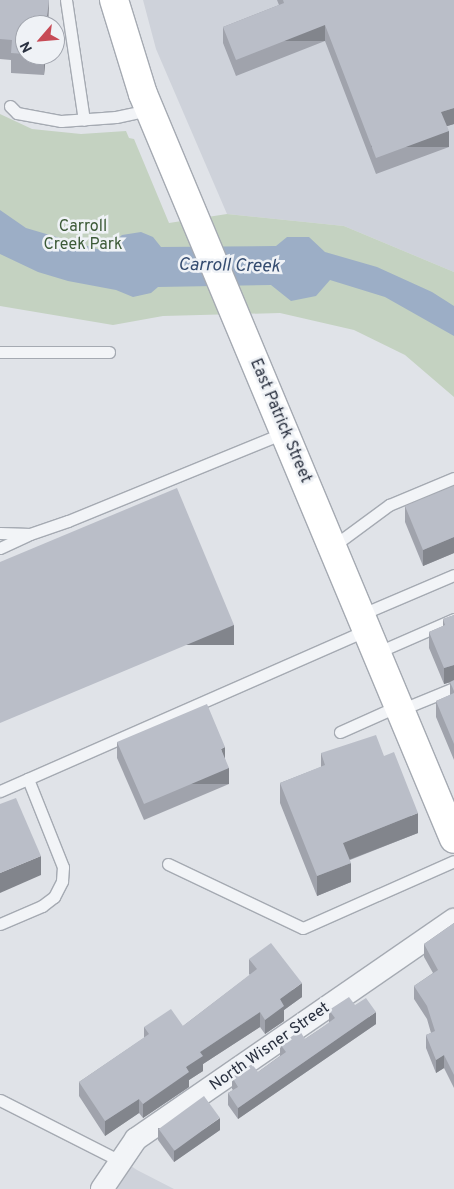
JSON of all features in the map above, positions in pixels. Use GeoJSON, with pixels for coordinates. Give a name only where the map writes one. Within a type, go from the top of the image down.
{"type":"FeatureCollection","features":[{"type":"Feature","properties":{"kind":"main road","name":"East Patrick Street"},"geometry":{"type":"LineString","coordinates":[[114,0],[150,110],[454,840]]}},
{"type":"Feature","properties":{"kind":"street","name":"North Wisner Street"},"geometry":{"type":"LineString","coordinates":[[110,1186],[120,1161],[136,1139],[454,920]]}},
{"type":"Feature","properties":{"kind":"lane"},"geometry":{"type":"LineString","coordinates":[[66,0],[84,120]]}},
{"type":"Feature","properties":{"kind":"lane"},"geometry":{"type":"LineString","coordinates":[[10,106],[17,112],[42,119],[84,120],[150,110]]}},
{"type":"Feature","properties":{"kind":"lane"},"geometry":{"type":"LineString","coordinates":[[0,352],[109,352]]}},
{"type":"Feature","properties":{"kind":"lane"},"geometry":{"type":"LineString","coordinates":[[0,548],[30,534],[284,433]]}},
{"type":"Feature","properties":{"kind":"lane"},"geometry":{"type":"LineString","coordinates":[[332,547],[389,505],[454,478]]}},
{"type":"Feature","properties":{"kind":"lane"},"geometry":{"type":"LineString","coordinates":[[0,532],[30,534]]}},
{"type":"Feature","properties":{"kind":"lane"},"geometry":{"type":"LineString","coordinates":[[0,791],[368,633],[454,575]]}},
{"type":"Feature","properties":{"kind":"lane"},"geometry":{"type":"LineString","coordinates":[[368,633],[454,619]]}},
{"type":"Feature","properties":{"kind":"lane"},"geometry":{"type":"LineString","coordinates":[[340,732],[454,688]]}},
{"type":"Feature","properties":{"kind":"lane"},"geometry":{"type":"LineString","coordinates":[[0,924],[42,906],[54,897],[62,881],[63,867],[28,779]]}},
{"type":"Feature","properties":{"kind":"lane"},"geometry":{"type":"LineString","coordinates":[[168,864],[303,928],[454,861]]}},
{"type":"Feature","properties":{"kind":"lane"},"geometry":{"type":"LineString","coordinates":[[0,1100],[120,1161]]}},
{"type":"Feature","properties":{"kind":"shaded area"},"geometry":{"type":"Polygon","coordinates":[[[143,0],[454,0],[454,272],[344,226],[227,214],[156,49],[143,0]]]}},
{"type":"Feature","properties":{"kind":"shaded area"},"geometry":{"type":"Polygon","coordinates":[[[131,1166],[137,1170],[174,1189],[117,1189],[131,1166]]]}},
{"type":"Feature","properties":{"kind":"green space","name":"Carroll Creek Park"},"geometry":{"type":"Polygon","coordinates":[[[0,114],[32,129],[81,134],[126,131],[129,138],[134,139],[169,223],[227,214],[344,226],[454,272],[454,397],[405,355],[354,330],[280,313],[163,316],[113,325],[0,306],[0,114]]]}},
{"type":"Feature","properties":{"kind":"water","name":"Carroll Creek"},"geometry":{"type":"Polygon","coordinates":[[[0,210],[26,228],[104,251],[122,235],[141,232],[153,237],[161,247],[276,246],[287,237],[309,237],[325,252],[377,267],[432,292],[454,306],[454,336],[385,297],[330,280],[316,296],[291,301],[271,285],[158,287],[151,293],[133,297],[116,290],[68,281],[38,272],[0,254],[0,210]]]}},
{"type":"Feature","properties":{"kind":"building"},"geometry":{"type":"Polygon","coordinates":[[[0,0],[49,0],[47,15],[15,15],[15,53],[11,53],[12,40],[0,39],[0,0]]]}},
{"type":"Feature","properties":{"kind":"building"},"geometry":{"type":"Polygon","coordinates":[[[283,0],[454,0],[454,108],[441,112],[449,131],[376,158],[325,25],[236,60],[223,27],[284,3],[283,0]]]}},
{"type":"Feature","properties":{"kind":"building"},"geometry":{"type":"Polygon","coordinates":[[[454,486],[454,537],[423,550],[405,506],[454,486]]]}},
{"type":"Feature","properties":{"kind":"building"},"geometry":{"type":"Polygon","coordinates":[[[177,488],[234,625],[0,723],[0,562],[177,488]]]}},
{"type":"Feature","properties":{"kind":"building"},"geometry":{"type":"Polygon","coordinates":[[[454,615],[454,665],[444,668],[429,632],[445,625],[443,619],[454,615]]]}},
{"type":"Feature","properties":{"kind":"building"},"geometry":{"type":"Polygon","coordinates":[[[454,680],[454,691],[450,682],[454,680]]]}},
{"type":"Feature","properties":{"kind":"building"},"geometry":{"type":"Polygon","coordinates":[[[454,693],[454,744],[436,701],[454,693]]]}},
{"type":"Feature","properties":{"kind":"building"},"geometry":{"type":"Polygon","coordinates":[[[207,704],[225,747],[221,749],[229,768],[144,804],[117,742],[207,704]]]}},
{"type":"Feature","properties":{"kind":"building"},"geometry":{"type":"Polygon","coordinates":[[[376,735],[384,756],[394,752],[418,813],[343,843],[351,863],[317,876],[280,783],[325,765],[321,753],[376,735]]]}},
{"type":"Feature","properties":{"kind":"building"},"geometry":{"type":"Polygon","coordinates":[[[16,798],[41,856],[0,873],[0,804],[16,798]]]}},
{"type":"Feature","properties":{"kind":"building"},"geometry":{"type":"Polygon","coordinates":[[[454,923],[454,1075],[444,1055],[436,1060],[426,1035],[435,1031],[427,1006],[414,986],[438,970],[424,944],[454,923]]]}},
{"type":"Feature","properties":{"kind":"building"},"geometry":{"type":"Polygon","coordinates":[[[271,943],[302,983],[280,999],[284,1006],[265,1020],[260,1012],[200,1052],[203,1056],[186,1067],[189,1072],[143,1104],[139,1099],[105,1121],[79,1082],[149,1034],[144,1027],[171,1009],[183,1026],[257,969],[249,959],[271,943]]]}},
{"type":"Feature","properties":{"kind":"building"},"geometry":{"type":"Polygon","coordinates":[[[349,997],[355,1005],[366,998],[376,1012],[238,1108],[228,1093],[238,1087],[232,1077],[252,1064],[258,1072],[286,1052],[280,1044],[300,1031],[305,1039],[320,1029],[335,1018],[329,1010],[349,997]]]}},
{"type":"Feature","properties":{"kind":"building"},"geometry":{"type":"Polygon","coordinates":[[[204,1096],[220,1118],[175,1151],[159,1129],[204,1096]]]}}]}
